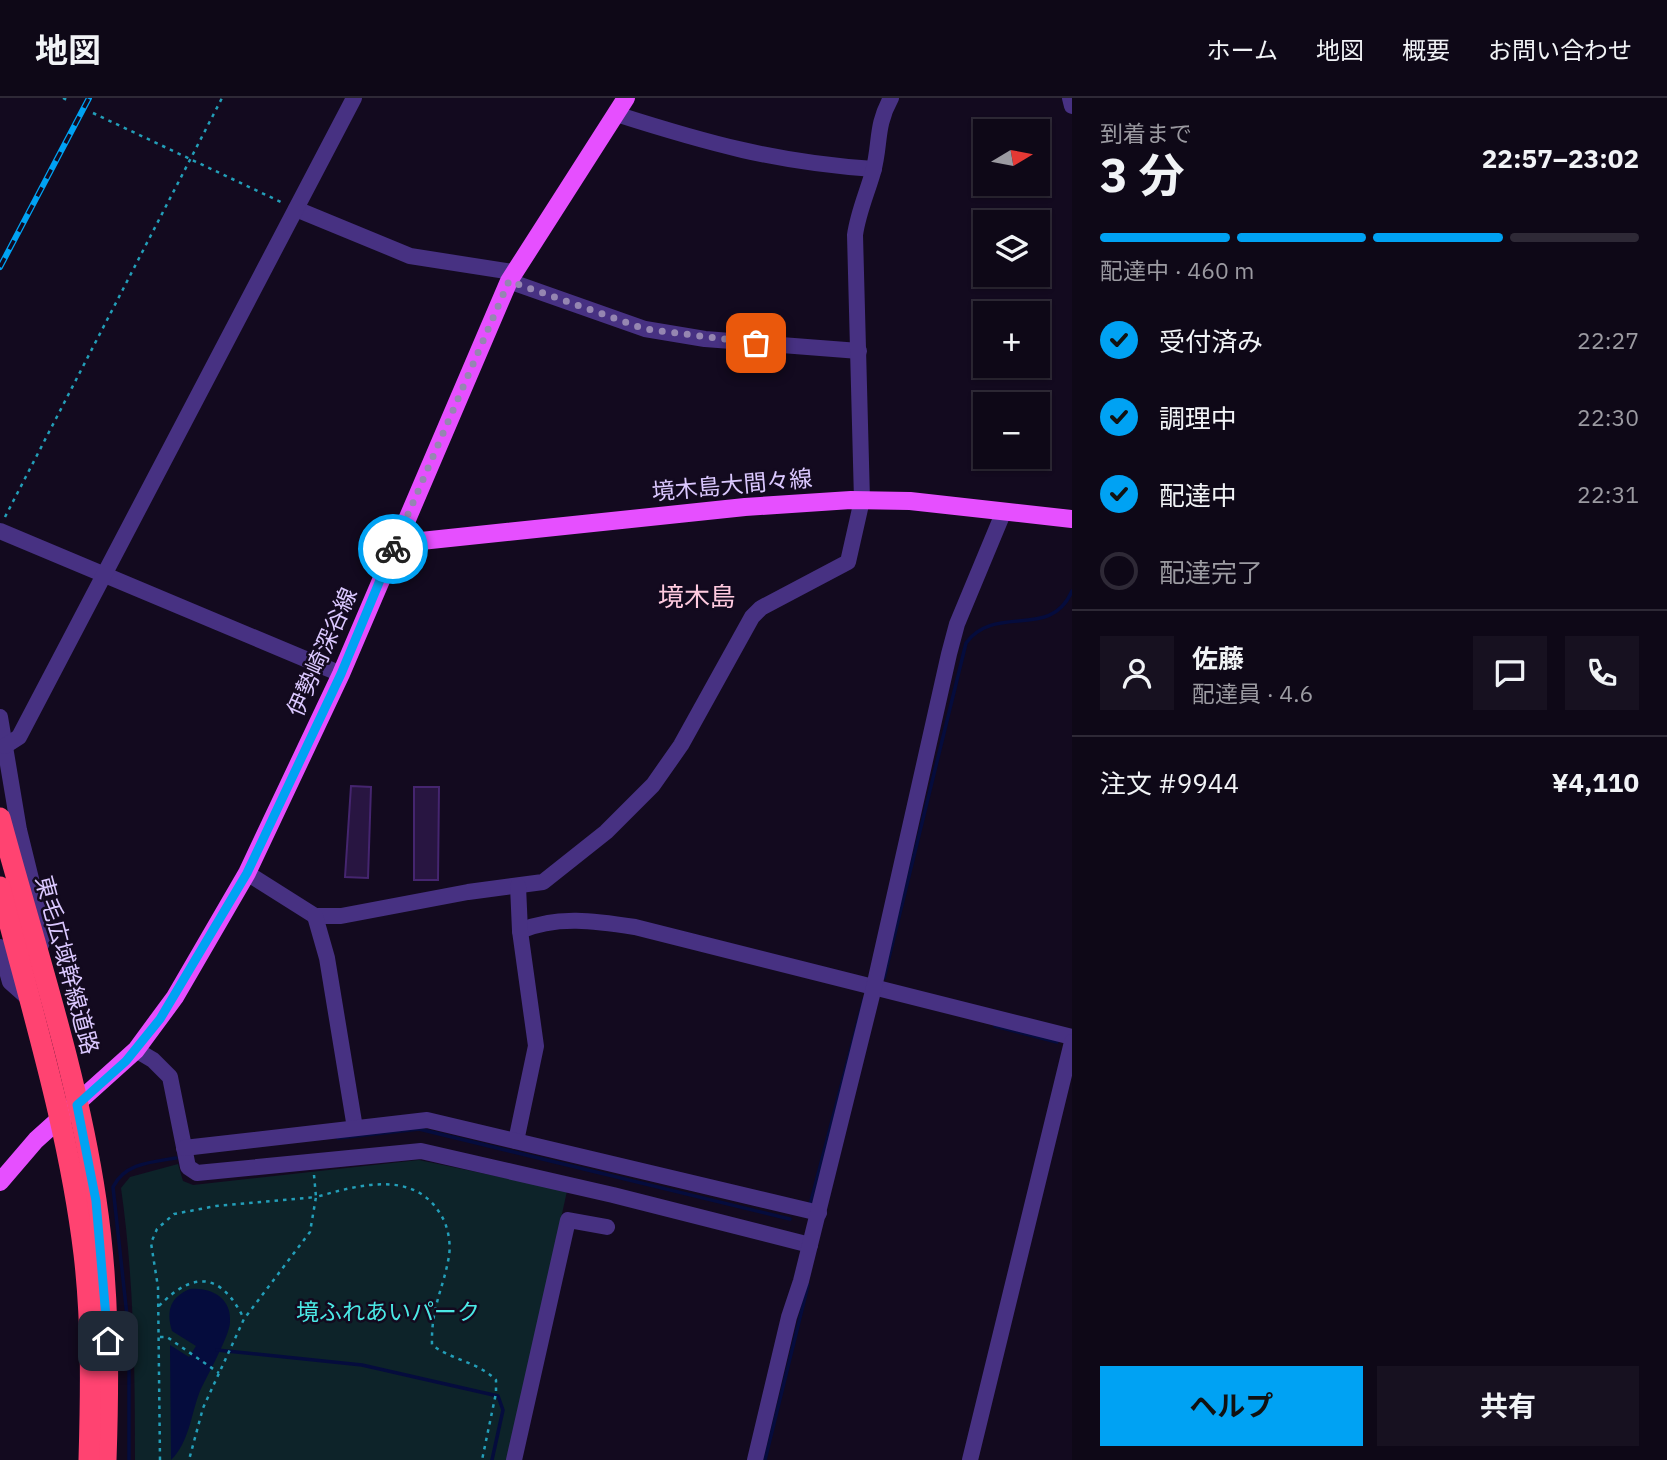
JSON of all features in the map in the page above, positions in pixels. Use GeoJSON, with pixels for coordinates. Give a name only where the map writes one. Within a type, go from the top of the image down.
{"type":"FeatureCollection","features":[{"type":"Feature","properties":{"kind":"highway","name":"東毛広域幹線道路"},"geometry":{"type":"LineString","coordinates":[[0,818],[77,1105],[96,1201],[108,1317],[106,1460]]}},
{"type":"Feature","properties":{"kind":"highway","name":"東毛広域幹線道路"},"geometry":{"type":"LineString","coordinates":[[0,887],[58,1120],[76,1208],[86,1277],[90,1338],[89,1460]]}},
{"type":"Feature","properties":{"kind":"main road","name":"伊勢崎深谷線"},"geometry":{"type":"LineString","coordinates":[[0,1182],[36,1139],[136,1050],[174,997],[247,873],[341,674],[511,276],[621,106]]}},
{"type":"Feature","properties":{"kind":"main road","name":"境木島大間々線"},"geometry":{"type":"LineString","coordinates":[[398,537],[421,541],[745,507],[862,500],[1072,519]]}},
{"type":"Feature","properties":{"kind":"street"},"geometry":{"type":"LineString","coordinates":[[5,746],[19,737],[354,98]]}},
{"type":"Feature","properties":{"kind":"street"},"geometry":{"type":"LineString","coordinates":[[247,873],[314,916],[341,916],[543,883],[606,832],[653,785],[681,745],[752,617],[761,608],[848,562],[862,500],[855,235],[874,169],[879,119],[891,98]]}},
{"type":"Feature","properties":{"kind":"street"},"geometry":{"type":"LineString","coordinates":[[1070,98],[1072,106]]}},
{"type":"Feature","properties":{"kind":"street"},"geometry":{"type":"LineString","coordinates":[[621,106],[747,153],[815,165],[874,169]]}},
{"type":"Feature","properties":{"kind":"street"},"geometry":{"type":"LineString","coordinates":[[296,209],[410,256],[511,276],[645,329],[705,338],[859,351]]}},
{"type":"Feature","properties":{"kind":"street"},"geometry":{"type":"LineString","coordinates":[[755,1460],[874,987],[952,644],[1004,511]]}},
{"type":"Feature","properties":{"kind":"street"},"geometry":{"type":"LineString","coordinates":[[0,528],[105,577],[341,674]]}},
{"type":"Feature","properties":{"kind":"street"},"geometry":{"type":"LineString","coordinates":[[0,717],[19,830],[45,936],[37,953]]}},
{"type":"Feature","properties":{"kind":"street"},"geometry":{"type":"LineString","coordinates":[[516,1141],[536,1046],[520,931],[518,886]]}},
{"type":"Feature","properties":{"kind":"street"},"geometry":{"type":"LineString","coordinates":[[314,916],[327,958],[355,1128]]}},
{"type":"Feature","properties":{"kind":"street"},"geometry":{"type":"LineString","coordinates":[[520,931],[541,922],[625,926],[1072,1039],[970,1460]]}},
{"type":"Feature","properties":{"kind":"street"},"geometry":{"type":"LineString","coordinates":[[0,947],[10,982],[28,998]]}},
{"type":"Feature","properties":{"kind":"street"},"geometry":{"type":"LineString","coordinates":[[136,1050],[153,1060],[170,1076],[188,1167],[197,1173],[421,1151],[613,1195],[810,1245]]}},
{"type":"Feature","properties":{"kind":"street"},"geometry":{"type":"LineString","coordinates":[[184,1148],[427,1120],[819,1213]]}},
{"type":"Feature","properties":{"kind":"street"},"geometry":{"type":"LineString","coordinates":[[514,1460],[568,1220],[607,1227]]}},
{"type":"Feature","properties":{"kind":"path"},"geometry":{"type":"LineString","coordinates":[[0,528],[222,98]]}},
{"type":"Feature","properties":{"kind":"path"},"geometry":{"type":"LineString","coordinates":[[93,113],[296,209]]}},
{"type":"Feature","properties":{"kind":"path"},"geometry":{"type":"LineString","coordinates":[[189,1460],[203,1408],[244,1319],[310,1232],[316,1197],[313,1170]]}},
{"type":"Feature","properties":{"kind":"path"},"geometry":{"type":"LineString","coordinates":[[160,1460],[159,1307],[151,1243],[157,1229],[174,1214],[216,1206],[316,1197],[355,1186],[402,1184],[432,1200],[447,1225],[450,1254],[431,1317],[432,1345],[442,1353],[485,1370],[496,1380],[496,1394],[482,1460]]}},
{"type":"Feature","properties":{"kind":"path"},"geometry":{"type":"LineString","coordinates":[[159,1307],[169,1295],[192,1283],[210,1281],[232,1296],[244,1319]]}},
{"type":"Feature","properties":{"kind":"path"},"geometry":{"type":"LineString","coordinates":[[159,1337],[167,1338],[219,1373]]}},
{"type":"Feature","properties":{"kind":"green space","name":"境ふれあいパーク"},"geometry":{"type":"Polygon","coordinates":[[[419,1160],[567,1191],[508,1460],[135,1460],[131,1290],[121,1188],[130,1177],[178,1164],[183,1181],[193,1185],[419,1160]]]}},
{"type":"Feature","properties":{"kind":"shaded area"},"geometry":{"type":"Polygon","coordinates":[[[190,1289],[212,1292],[224,1300],[228,1306],[230,1322],[222,1346],[200,1391],[186,1437],[171,1460],[170,1345],[189,1357],[196,1346],[172,1331],[169,1317],[174,1301],[190,1289]]]}},
{"type":"Feature","properties":{"kind":"building"},"geometry":{"type":"Polygon","coordinates":[[[351,786],[371,787],[368,878],[345,877],[351,786]]]}},
{"type":"Feature","properties":{"kind":"building"},"geometry":{"type":"Polygon","coordinates":[[[414,787],[439,787],[438,880],[414,880],[414,787]]]}},
{"type":"Feature","properties":{"kind":"waterway"},"geometry":{"type":"LineString","coordinates":[[884,978],[966,643],[978,631],[992,625],[1051,615],[1063,606],[1072,591]]}},
{"type":"Feature","properties":{"kind":"waterway"},"geometry":{"type":"LineString","coordinates":[[810,1205],[864,999]]}},
{"type":"Feature","properties":{"kind":"waterway"},"geometry":{"type":"LineString","coordinates":[[995,1026],[1057,1042]]}},
{"type":"Feature","properties":{"kind":"waterway"},"geometry":{"type":"LineString","coordinates":[[338,1138],[419,1129],[790,1219]]}},
{"type":"Feature","properties":{"kind":"waterway"},"geometry":{"type":"LineString","coordinates":[[129,1460],[129,1334],[113,1187],[118,1179],[132,1168],[176,1158]]}},
{"type":"Feature","properties":{"kind":"waterway"},"geometry":{"type":"LineString","coordinates":[[765,1460],[808,1285]]}},
{"type":"Feature","properties":{"kind":"waterway"},"geometry":{"type":"LineString","coordinates":[[217,1350],[362,1365],[498,1396],[503,1410],[492,1460]]}},
{"type":"Feature","properties":{"kind":"railway"},"geometry":{"type":"LineString","coordinates":[[0,267],[89,98]]}},
{"type":"Feature","properties":{"kind":"way so far"},"geometry":{"type":"LineString","coordinates":[[393,549],[509,281],[645,329],[756,343]]}},
{"type":"Feature","properties":{"kind":"district","name":"境木島"},"geometry":{"type":"Point","coordinates":[697,597]}},
{"type":"Feature","properties":{"kind":"route"},"geometry":{"type":"LineString","coordinates":[[108,1341],[96,1201],[77,1105],[126,1061],[160,1019],[247,873],[341,674],[393,549]]}}]}
